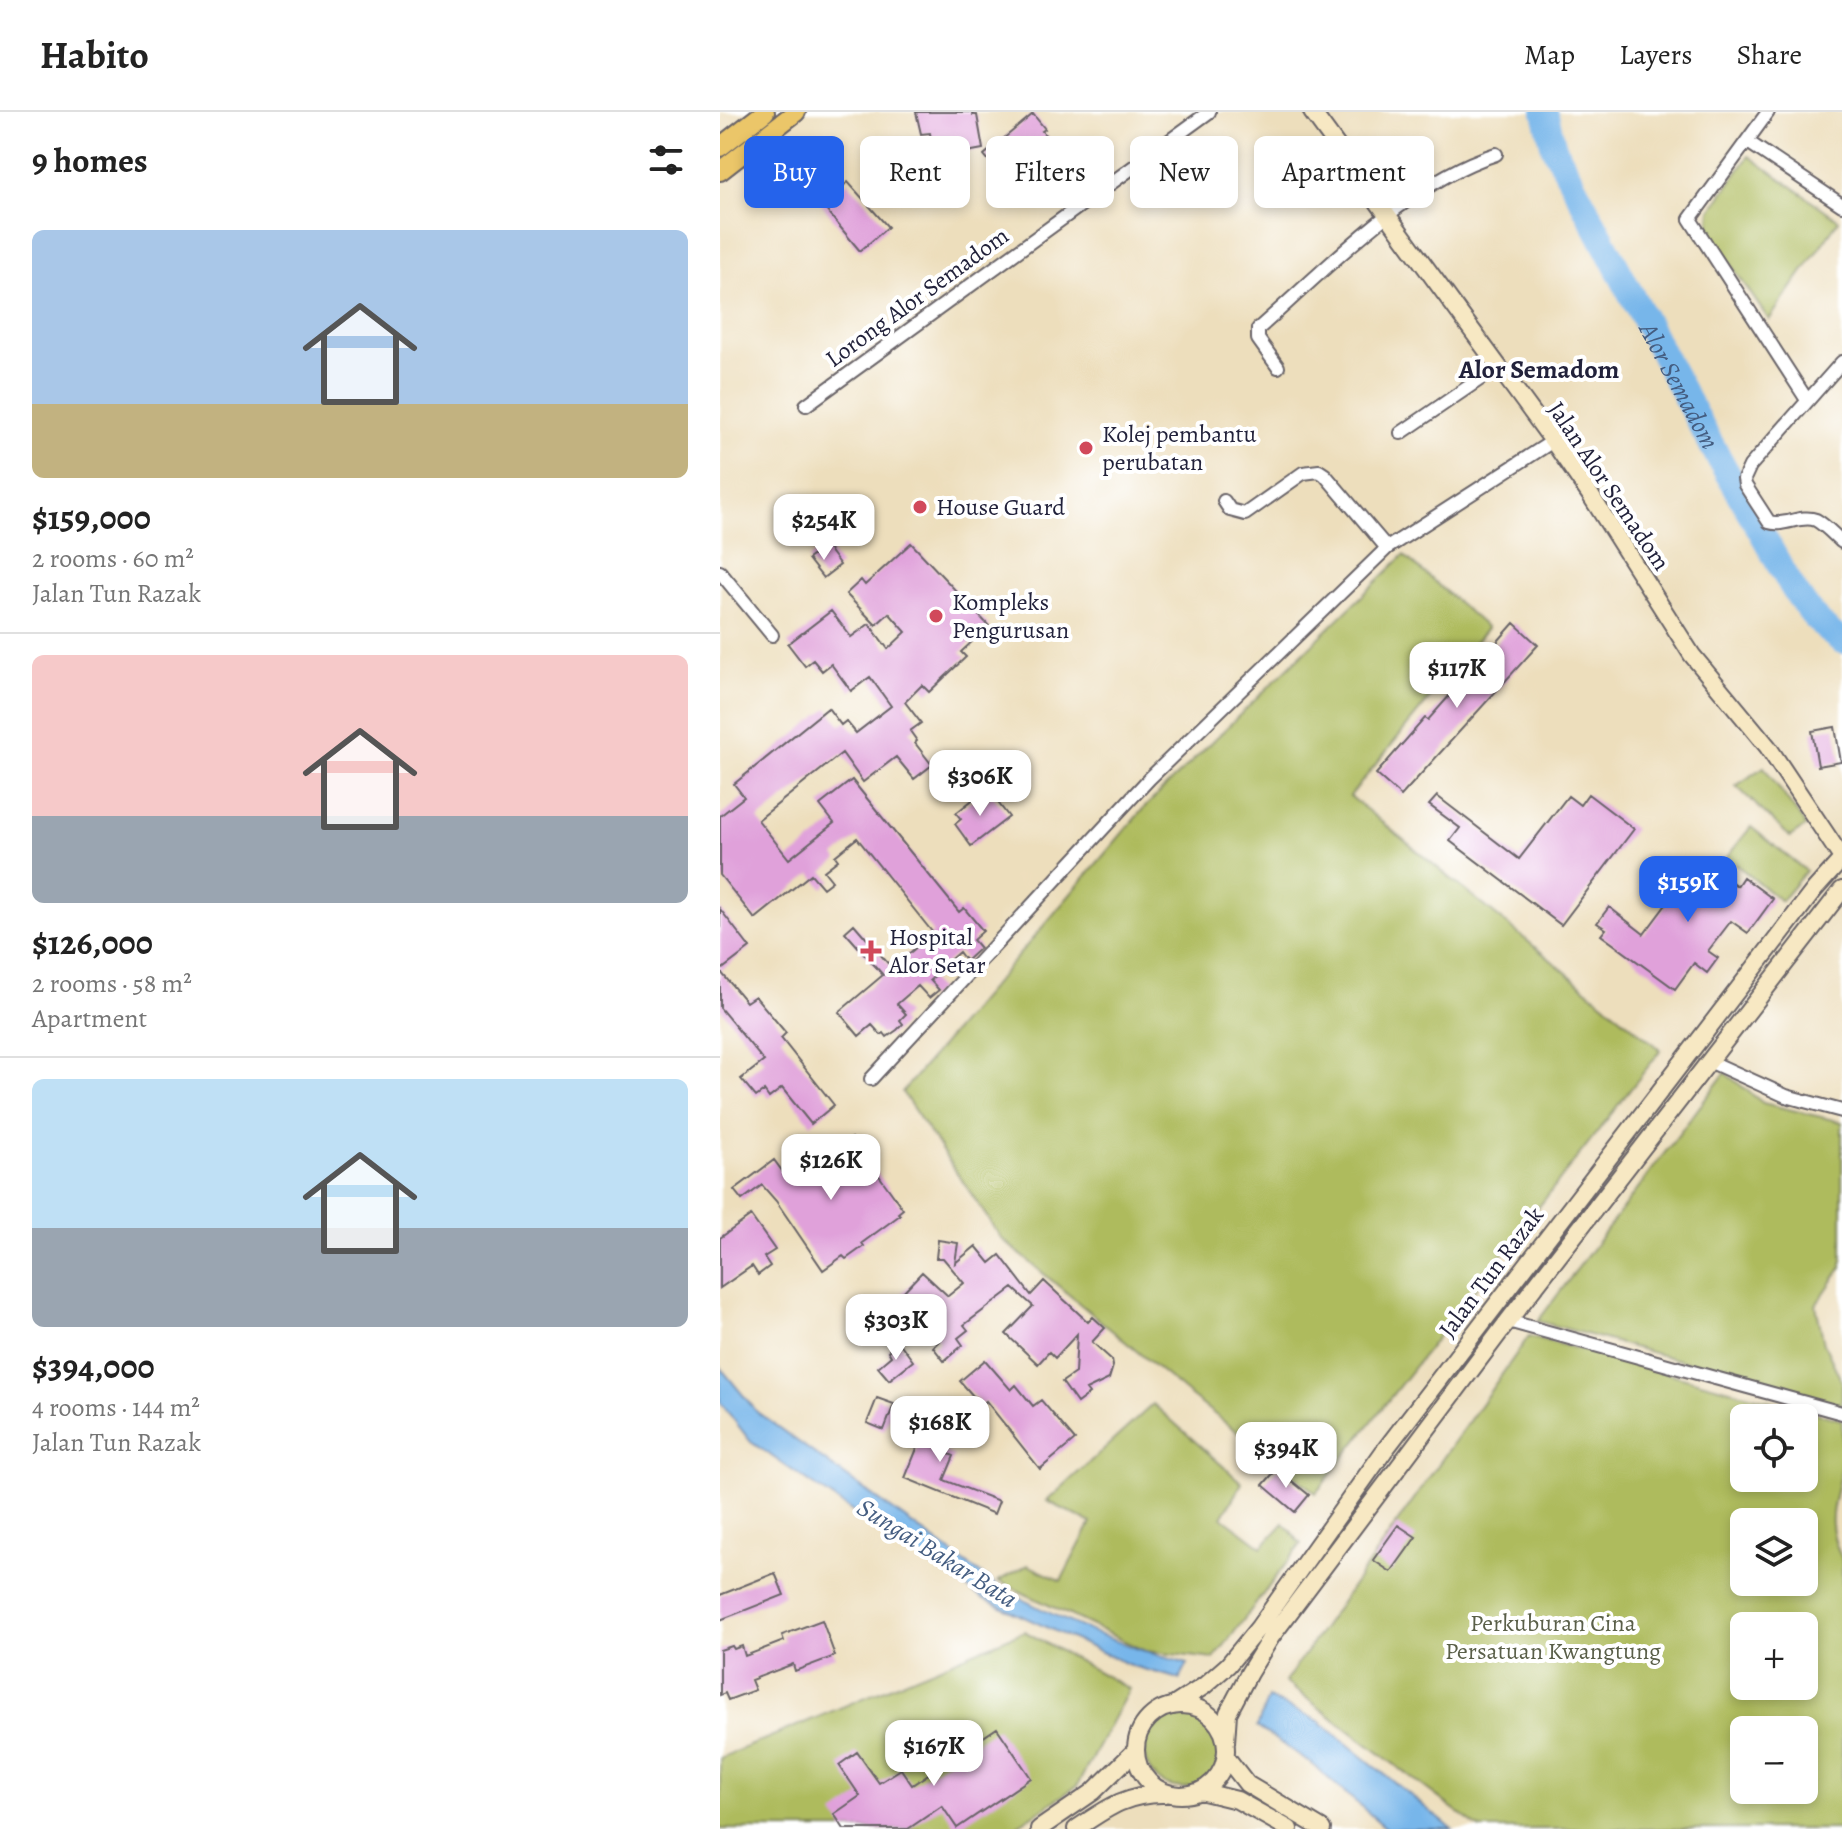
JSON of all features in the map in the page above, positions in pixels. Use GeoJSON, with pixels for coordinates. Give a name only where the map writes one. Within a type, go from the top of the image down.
{"type":"FeatureCollection","features":[{"type":"Feature","properties":{"kind":"main road"},"geometry":{"type":"LineString","coordinates":[[720,147],[765,112]]}},
{"type":"Feature","properties":{"kind":"main road"},"geometry":{"type":"LineString","coordinates":[[720,171],[796,112]]}},
{"type":"Feature","properties":{"kind":"main road","name":"Jalan Alor Semadom"},"geometry":{"type":"LineString","coordinates":[[1312,112],[1330,136]]}},
{"type":"Feature","properties":{"kind":"main road","name":"Jalan Alor Semadom"},"geometry":{"type":"LineString","coordinates":[[1321,112],[1331,136]]}},
{"type":"Feature","properties":{"kind":"main road","name":"Jalan Alor Semadom"},"geometry":{"type":"LineString","coordinates":[[1383,208],[1553,441],[1692,655],[1768,747],[1842,859]]}},
{"type":"Feature","properties":{"kind":"main road","name":"Jalan Tun Razak"},"geometry":{"type":"LineString","coordinates":[[1173,1706],[1204,1686],[1228,1665],[1259,1627],[1384,1451],[1815,889],[1842,859]]}},
{"type":"Feature","properties":{"kind":"main road","name":"Jalan Tun Razak"},"geometry":{"type":"LineString","coordinates":[[1226,1750],[1228,1713],[1271,1637],[1508,1321],[1842,890]]}},
{"type":"Feature","properties":{"kind":"main road"},"geometry":{"type":"LineString","coordinates":[[1171,1794],[1157,1788],[1146,1778],[1136,1750],[1139,1736],[1146,1722],[1157,1712],[1173,1706],[1200,1708],[1221,1728],[1226,1750],[1247,1784],[1322,1829]]}},
{"type":"Feature","properties":{"kind":"main road"},"geometry":{"type":"LineString","coordinates":[[1039,1829],[1093,1792],[1136,1750]]}},
{"type":"Feature","properties":{"kind":"main road"},"geometry":{"type":"LineString","coordinates":[[1076,1829],[1111,1805],[1143,1793],[1185,1795],[1200,1791],[1212,1783],[1221,1771],[1226,1750]]}},
{"type":"Feature","properties":{"kind":"main road"},"geometry":{"type":"LineString","coordinates":[[1200,1791],[1237,1800],[1289,1829]]}},
{"type":"Feature","properties":{"kind":"street","name":"Lorong Alor Semadom"},"geometry":{"type":"LineString","coordinates":[[806,405],[1209,112]]}},
{"type":"Feature","properties":{"kind":"street"},"geometry":{"type":"LineString","coordinates":[[1768,112],[1690,219],[1807,400]]}},
{"type":"Feature","properties":{"kind":"street"},"geometry":{"type":"LineString","coordinates":[[1748,142],[1842,205]]}},
{"type":"Feature","properties":{"kind":"street"},"geometry":{"type":"LineString","coordinates":[[1278,367],[1258,339],[1258,329],[1388,215],[1453,170],[1496,154]]}},
{"type":"Feature","properties":{"kind":"street"},"geometry":{"type":"LineString","coordinates":[[1842,362],[1750,466],[1744,479],[1769,522],[1783,524],[1811,519],[1842,542]]}},
{"type":"Feature","properties":{"kind":"street"},"geometry":{"type":"LineString","coordinates":[[1401,433],[1499,366]]}},
{"type":"Feature","properties":{"kind":"street"},"geometry":{"type":"LineString","coordinates":[[871,1079],[1149,779],[1387,548],[1553,441]]}},
{"type":"Feature","properties":{"kind":"street"},"geometry":{"type":"LineString","coordinates":[[1224,501],[1230,510],[1245,514],[1303,473],[1319,471],[1387,548]]}},
{"type":"Feature","properties":{"kind":"street"},"geometry":{"type":"LineString","coordinates":[[720,572],[772,635]]}},
{"type":"Feature","properties":{"kind":"street"},"geometry":{"type":"LineString","coordinates":[[1709,1061],[1786,1096],[1842,1111]]}},
{"type":"Feature","properties":{"kind":"street"},"geometry":{"type":"LineString","coordinates":[[1508,1321],[1842,1413]]}},
{"type":"Feature","properties":{"kind":"green space"},"geometry":{"type":"Polygon","coordinates":[[[1749,156],[1839,220],[1769,320],[1709,233],[1711,210],[1749,156]]]}},
{"type":"Feature","properties":{"kind":"green space"},"geometry":{"type":"Polygon","coordinates":[[[1404,555],[1487,628],[1350,796],[1661,1050],[1316,1493],[1187,1393],[1002,1239],[902,1092],[1143,809],[1404,555]]]}},
{"type":"Feature","properties":{"kind":"green space"},"geometry":{"type":"Polygon","coordinates":[[[1764,767],[1806,826],[1790,837],[1736,786],[1764,767]]]}},
{"type":"Feature","properties":{"kind":"green space"},"geometry":{"type":"Polygon","coordinates":[[[1751,827],[1806,871],[1781,901],[1727,857],[1751,827]]]}},
{"type":"Feature","properties":{"kind":"green space"},"geometry":{"type":"Polygon","coordinates":[[[1725,1073],[1763,1103],[1842,1122],[1842,1267],[1816,1305],[1824,1344],[1842,1382],[1842,1405],[1538,1321],[1725,1073]]]}},
{"type":"Feature","properties":{"kind":"green space","name":"Perkuburan Cina Persatuan Kwangtung"},"geometry":{"type":"Polygon","coordinates":[[[1529,1336],[1782,1404],[1730,1404],[1730,1492],[1818,1492],[1818,1414],[1842,1420],[1842,1459],[1832,1519],[1842,1559],[1842,1829],[1480,1829],[1285,1682],[1529,1336]]]}},
{"type":"Feature","properties":{"kind":"green space"},"geometry":{"type":"Polygon","coordinates":[[[1153,1404],[1242,1483],[1222,1517],[1262,1547],[1284,1523],[1301,1544],[1214,1659],[1145,1651],[998,1581],[1028,1565],[1061,1581],[1091,1523],[1047,1501],[1153,1404]]]}},
{"type":"Feature","properties":{"kind":"green space"},"geometry":{"type":"Polygon","coordinates":[[[1024,1631],[1129,1689],[1077,1786],[1012,1829],[720,1829],[720,1758],[1024,1631]]]}},
{"type":"Feature","properties":{"kind":"green space"},"geometry":{"type":"Polygon","coordinates":[[[1175,1712],[1189,1712],[1203,1718],[1214,1729],[1220,1750],[1217,1765],[1209,1777],[1189,1788],[1175,1788],[1161,1782],[1150,1771],[1144,1757],[1144,1743],[1150,1729],[1161,1718],[1175,1712]]]}},
{"type":"Feature","properties":{"kind":"water","name":"Sungai Bakar Bata"},"geometry":{"type":"Polygon","coordinates":[[[720,1367],[757,1412],[996,1585],[1089,1630],[1188,1664],[1180,1679],[1132,1666],[982,1598],[850,1510],[751,1442],[720,1402],[720,1367]]]}},
{"type":"Feature","properties":{"kind":"water"},"geometry":{"type":"Polygon","coordinates":[[[1268,1698],[1319,1721],[1452,1829],[1387,1829],[1312,1764],[1257,1727],[1268,1698]]]}},
{"type":"Feature","properties":{"kind":"building"},"geometry":{"type":"Polygon","coordinates":[[[916,112],[972,112],[977,115],[983,149],[970,151],[970,136],[921,134],[916,112]]]}},
{"type":"Feature","properties":{"kind":"building"},"geometry":{"type":"Polygon","coordinates":[[[1033,114],[1045,129],[1042,131],[1046,136],[1007,136],[1033,114]]]}},
{"type":"Feature","properties":{"kind":"building"},"geometry":{"type":"Polygon","coordinates":[[[848,182],[860,196],[860,208],[871,208],[888,227],[860,251],[824,208],[844,208],[844,185],[848,182]]]}},
{"type":"Feature","properties":{"kind":"building"},"geometry":{"type":"Polygon","coordinates":[[[911,543],[989,626],[961,652],[966,657],[929,692],[922,685],[905,702],[921,723],[910,731],[917,741],[915,743],[932,765],[914,779],[896,757],[863,782],[842,753],[758,820],[789,859],[834,823],[820,805],[852,780],[959,912],[964,908],[983,931],[973,940],[980,948],[966,961],[959,952],[930,980],[939,990],[929,998],[918,986],[897,1004],[906,1014],[897,1030],[887,1037],[872,1025],[859,1036],[839,1012],[883,975],[845,932],[854,924],[892,968],[933,933],[857,838],[835,856],[838,860],[824,871],[832,881],[823,888],[811,874],[755,919],[720,875],[720,816],[744,797],[734,784],[828,708],[841,725],[846,721],[856,733],[891,706],[870,677],[851,691],[831,664],[822,671],[813,660],[805,666],[788,644],[831,611],[851,637],[869,624],[888,649],[906,632],[889,613],[876,625],[846,594],[861,580],[865,585],[911,543]]]}},
{"type":"Feature","properties":{"kind":"building"},"geometry":{"type":"Polygon","coordinates":[[[826,546],[840,565],[823,578],[808,559],[826,546]]]}},
{"type":"Feature","properties":{"kind":"building"},"geometry":{"type":"Polygon","coordinates":[[[1514,623],[1538,645],[1401,796],[1376,774],[1514,623]]]}},
{"type":"Feature","properties":{"kind":"building"},"geometry":{"type":"Polygon","coordinates":[[[1835,727],[1841,762],[1818,766],[1812,731],[1835,727]]]}},
{"type":"Feature","properties":{"kind":"building"},"geometry":{"type":"Polygon","coordinates":[[[980,794],[985,801],[992,795],[1009,817],[971,846],[955,824],[961,819],[956,813],[980,794]]]}},
{"type":"Feature","properties":{"kind":"building"},"geometry":{"type":"Polygon","coordinates":[[[1588,794],[1634,829],[1561,925],[1450,841],[1460,828],[1429,805],[1437,796],[1519,859],[1568,796],[1580,805],[1588,794]]]}},
{"type":"Feature","properties":{"kind":"building"},"geometry":{"type":"Polygon","coordinates":[[[1698,862],[1711,873],[1714,869],[1737,886],[1743,877],[1773,899],[1748,933],[1731,921],[1708,951],[1718,958],[1707,973],[1694,963],[1675,989],[1601,935],[1606,929],[1597,923],[1609,907],[1644,934],[1698,862]]]}},
{"type":"Feature","properties":{"kind":"building"},"geometry":{"type":"Polygon","coordinates":[[[720,909],[750,948],[720,971],[720,909]]]}},
{"type":"Feature","properties":{"kind":"building"},"geometry":{"type":"Polygon","coordinates":[[[720,971],[746,1002],[755,996],[786,1033],[781,1038],[834,1105],[811,1124],[782,1088],[769,1098],[764,1091],[756,1097],[741,1079],[764,1061],[720,1008],[720,971]]]}},
{"type":"Feature","properties":{"kind":"building"},"geometry":{"type":"Polygon","coordinates":[[[852,1138],[903,1209],[898,1213],[900,1215],[862,1243],[864,1246],[823,1270],[762,1185],[742,1200],[734,1190],[774,1160],[788,1179],[825,1154],[827,1157],[852,1138]]]}},
{"type":"Feature","properties":{"kind":"building"},"geometry":{"type":"Polygon","coordinates":[[[751,1216],[775,1250],[764,1257],[770,1266],[758,1275],[752,1266],[720,1288],[720,1238],[751,1216]]]}},
{"type":"Feature","properties":{"kind":"building"},"geometry":{"type":"Polygon","coordinates":[[[938,1240],[958,1243],[955,1263],[976,1246],[990,1263],[1000,1255],[1031,1295],[1044,1281],[1088,1322],[1093,1317],[1105,1328],[1092,1342],[1112,1360],[1109,1379],[1086,1390],[1089,1394],[1077,1403],[1062,1382],[1075,1373],[1077,1334],[1055,1358],[1049,1352],[1038,1364],[1006,1334],[1033,1306],[1013,1288],[964,1325],[968,1330],[958,1338],[963,1345],[944,1361],[933,1347],[939,1341],[926,1325],[930,1322],[901,1294],[922,1272],[948,1296],[964,1283],[943,1258],[936,1258],[938,1240]]]}},
{"type":"Feature","properties":{"kind":"building"},"geometry":{"type":"Polygon","coordinates":[[[899,1342],[913,1361],[889,1380],[878,1367],[891,1356],[888,1351],[899,1342]]]}},
{"type":"Feature","properties":{"kind":"building"},"geometry":{"type":"Polygon","coordinates":[[[985,1360],[1011,1390],[1016,1385],[1033,1406],[1041,1400],[1075,1440],[1040,1469],[986,1401],[981,1405],[960,1381],[985,1360]]]}},
{"type":"Feature","properties":{"kind":"building"},"geometry":{"type":"Polygon","coordinates":[[[877,1398],[894,1404],[884,1430],[867,1423],[877,1398]]]}},
{"type":"Feature","properties":{"kind":"building"},"geometry":{"type":"Polygon","coordinates":[[[907,1402],[948,1417],[937,1449],[954,1456],[944,1480],[999,1501],[994,1514],[905,1478],[927,1424],[907,1402]]]}},
{"type":"Feature","properties":{"kind":"building"},"geometry":{"type":"Polygon","coordinates":[[[1277,1469],[1309,1495],[1295,1512],[1263,1485],[1277,1469]]]}},
{"type":"Feature","properties":{"kind":"building"},"geometry":{"type":"Polygon","coordinates":[[[1398,1525],[1416,1537],[1391,1572],[1373,1560],[1398,1525]]]}},
{"type":"Feature","properties":{"kind":"building"},"geometry":{"type":"Polygon","coordinates":[[[775,1573],[784,1595],[720,1620],[720,1595],[775,1573]]]}},
{"type":"Feature","properties":{"kind":"building"},"geometry":{"type":"Polygon","coordinates":[[[822,1620],[835,1656],[795,1671],[793,1664],[751,1680],[755,1690],[728,1700],[725,1693],[720,1695],[720,1650],[742,1646],[745,1656],[784,1641],[782,1635],[822,1620]]]}},
{"type":"Feature","properties":{"kind":"building"},"geometry":{"type":"Polygon","coordinates":[[[997,1728],[1031,1778],[957,1828],[942,1806],[908,1829],[844,1829],[834,1814],[860,1796],[839,1765],[857,1752],[879,1783],[901,1769],[912,1785],[997,1728]]]}},
{"type":"Feature","properties":{"kind":"waterway","name":"Alor Semadom"},"geometry":{"type":"LineString","coordinates":[[1545,112],[1554,148],[1733,483],[1805,605],[1828,631],[1842,641]]}},
{"type":"Feature","properties":{"kind":"place","name":"Kolej pembantu perubatan"},"geometry":{"type":"Point","coordinates":[1086,448]}},
{"type":"Feature","properties":{"kind":"place","name":"House Guard"},"geometry":{"type":"Point","coordinates":[920,507]}},
{"type":"Feature","properties":{"kind":"place","name":"Kompleks Pengurusan"},"geometry":{"type":"Point","coordinates":[936,616]}},
{"type":"Feature","properties":{"kind":"place","name":"Hospital Alor Setar"},"geometry":{"type":"Point","coordinates":[871,951]}},
{"type":"Feature","properties":{"kind":"district","name":"Alor Semadom"},"geometry":{"type":"Point","coordinates":[1539,369]}}]}
